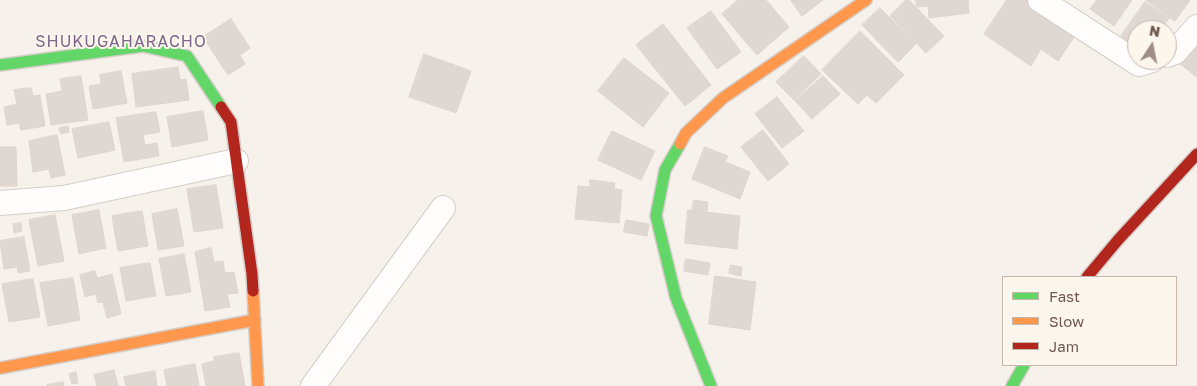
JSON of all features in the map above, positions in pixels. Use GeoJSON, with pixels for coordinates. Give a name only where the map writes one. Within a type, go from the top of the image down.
{"type":"FeatureCollection","features":[{"type":"Feature","properties":{"kind":"street"},"geometry":{"type":"LineString","coordinates":[[711,386],[676,298],[656,216],[665,170],[686,133],[723,98],[866,0]]}},
{"type":"Feature","properties":{"kind":"street"},"geometry":{"type":"LineString","coordinates":[[1040,0],[1127,56]]}},
{"type":"Feature","properties":{"kind":"street"},"geometry":{"type":"LineString","coordinates":[[1177,50],[1197,27]]}},
{"type":"Feature","properties":{"kind":"street"},"geometry":{"type":"LineString","coordinates":[[0,65],[143,46],[186,56],[231,122],[252,274],[258,386]]}},
{"type":"Feature","properties":{"kind":"street"},"geometry":{"type":"LineString","coordinates":[[1088,276],[1118,240],[1197,154]]}},
{"type":"Feature","properties":{"kind":"street"},"geometry":{"type":"LineString","coordinates":[[0,203],[64,198],[236,161]]}},
{"type":"Feature","properties":{"kind":"street"},"geometry":{"type":"LineString","coordinates":[[312,386],[443,208]]}},
{"type":"Feature","properties":{"kind":"street"},"geometry":{"type":"LineString","coordinates":[[0,368],[255,320]]}},
{"type":"Feature","properties":{"kind":"street"},"geometry":{"type":"LineString","coordinates":[[1012,386],[1023,366]]}},
{"type":"Feature","properties":{"kind":"building"},"geometry":{"type":"Polygon","coordinates":[[[738,0],[766,0],[789,27],[757,55],[722,14],[738,0]]]}},
{"type":"Feature","properties":{"kind":"building"},"geometry":{"type":"Polygon","coordinates":[[[791,0],[823,0],[802,16],[791,0]]]}},
{"type":"Feature","properties":{"kind":"building"},"geometry":{"type":"Polygon","coordinates":[[[906,0],[909,0],[944,36],[926,53],[890,16],[906,0]]]}},
{"type":"Feature","properties":{"kind":"building"},"geometry":{"type":"Polygon","coordinates":[[[916,0],[968,0],[969,13],[929,18],[928,6],[917,7],[916,0]]]}},
{"type":"Feature","properties":{"kind":"building"},"geometry":{"type":"Polygon","coordinates":[[[1007,0],[1028,0],[1077,33],[1058,61],[1041,49],[1031,66],[984,34],[1007,0]]]}},
{"type":"Feature","properties":{"kind":"building"},"geometry":{"type":"Polygon","coordinates":[[[1097,0],[1132,0],[1114,26],[1090,9],[1097,0]]]}},
{"type":"Feature","properties":{"kind":"building"},"geometry":{"type":"Polygon","coordinates":[[[1146,0],[1190,0],[1176,20],[1146,0]]]}},
{"type":"Feature","properties":{"kind":"building"},"geometry":{"type":"Polygon","coordinates":[[[1145,2],[1169,18],[1168,20],[1132,20],[1145,2]]]}},
{"type":"Feature","properties":{"kind":"building"},"geometry":{"type":"Polygon","coordinates":[[[880,8],[916,44],[898,62],[862,25],[880,8]]]}},
{"type":"Feature","properties":{"kind":"building"},"geometry":{"type":"Polygon","coordinates":[[[711,11],[741,52],[717,69],[687,28],[711,11]]]}},
{"type":"Feature","properties":{"kind":"building"},"geometry":{"type":"Polygon","coordinates":[[[231,19],[250,48],[240,55],[245,64],[228,75],[203,37],[231,19]]]}},
{"type":"Feature","properties":{"kind":"building"},"geometry":{"type":"Polygon","coordinates":[[[663,24],[711,85],[685,106],[636,45],[663,24]]]}},
{"type":"Feature","properties":{"kind":"building"},"geometry":{"type":"Polygon","coordinates":[[[1127,28],[1127,40],[1121,36],[1127,28]]]}},
{"type":"Feature","properties":{"kind":"building"},"geometry":{"type":"Polygon","coordinates":[[[860,31],[904,75],[876,103],[867,95],[858,104],[822,70],[860,31]]]}},
{"type":"Feature","properties":{"kind":"building"},"geometry":{"type":"Polygon","coordinates":[[[1197,37],[1197,77],[1177,60],[1197,37]]]}},
{"type":"Feature","properties":{"kind":"building"},"geometry":{"type":"Polygon","coordinates":[[[424,54],[471,71],[456,113],[409,97],[424,54]]]}},
{"type":"Feature","properties":{"kind":"building"},"geometry":{"type":"Polygon","coordinates":[[[804,56],[821,74],[794,100],[776,82],[804,56]]]}},
{"type":"Feature","properties":{"kind":"building"},"geometry":{"type":"Polygon","coordinates":[[[624,58],[669,93],[643,127],[598,91],[624,58]]]}},
{"type":"Feature","properties":{"kind":"building"},"geometry":{"type":"Polygon","coordinates":[[[178,67],[180,80],[186,79],[189,100],[136,107],[132,74],[178,67]]]}},
{"type":"Feature","properties":{"kind":"building"},"geometry":{"type":"Polygon","coordinates":[[[121,71],[127,103],[93,109],[89,86],[101,84],[100,75],[121,71]]]}},
{"type":"Feature","properties":{"kind":"building"},"geometry":{"type":"Polygon","coordinates":[[[81,76],[88,120],[51,125],[46,94],[62,91],[60,79],[81,76]]]}},
{"type":"Feature","properties":{"kind":"building"},"geometry":{"type":"Polygon","coordinates":[[[823,76],[840,94],[812,119],[795,101],[823,76]]]}},
{"type":"Feature","properties":{"kind":"building"},"geometry":{"type":"Polygon","coordinates":[[[31,88],[33,96],[40,95],[45,126],[21,130],[19,123],[7,125],[4,107],[17,104],[14,90],[31,88]]]}},
{"type":"Feature","properties":{"kind":"building"},"geometry":{"type":"Polygon","coordinates":[[[777,97],[804,131],[782,148],[755,114],[777,97]]]}},
{"type":"Feature","properties":{"kind":"building"},"geometry":{"type":"Polygon","coordinates":[[[203,111],[208,140],[172,147],[167,117],[203,111]]]}},
{"type":"Feature","properties":{"kind":"building"},"geometry":{"type":"Polygon","coordinates":[[[156,112],[160,132],[143,135],[145,145],[157,143],[159,156],[124,162],[116,118],[156,112]]]}},
{"type":"Feature","properties":{"kind":"building"},"geometry":{"type":"Polygon","coordinates":[[[109,122],[115,150],[78,158],[72,129],[109,122]]]}},
{"type":"Feature","properties":{"kind":"building"},"geometry":{"type":"Polygon","coordinates":[[[68,126],[69,132],[61,134],[59,128],[68,126]]]}},
{"type":"Feature","properties":{"kind":"building"},"geometry":{"type":"Polygon","coordinates":[[[763,130],[789,164],[768,181],[741,147],[763,130]]]}},
{"type":"Feature","properties":{"kind":"building"},"geometry":{"type":"Polygon","coordinates":[[[612,131],[655,151],[641,180],[598,160],[612,131]]]}},
{"type":"Feature","properties":{"kind":"building"},"geometry":{"type":"Polygon","coordinates":[[[57,135],[65,175],[51,178],[49,169],[33,172],[29,141],[57,135]]]}},
{"type":"Feature","properties":{"kind":"building"},"geometry":{"type":"Polygon","coordinates":[[[0,147],[16,147],[17,186],[0,186],[0,147]]]}},
{"type":"Feature","properties":{"kind":"building"},"geometry":{"type":"Polygon","coordinates":[[[705,147],[728,156],[725,162],[750,172],[740,199],[692,179],[705,147]]]}},
{"type":"Feature","properties":{"kind":"building"},"geometry":{"type":"Polygon","coordinates":[[[590,180],[615,183],[614,189],[622,190],[619,223],[575,219],[578,186],[590,187],[590,180]]]}},
{"type":"Feature","properties":{"kind":"building"},"geometry":{"type":"Polygon","coordinates":[[[216,185],[223,228],[194,232],[187,189],[216,185]]]}},
{"type":"Feature","properties":{"kind":"building"},"geometry":{"type":"Polygon","coordinates":[[[694,200],[708,202],[707,211],[692,210],[694,200]]]}},
{"type":"Feature","properties":{"kind":"building"},"geometry":{"type":"Polygon","coordinates":[[[177,209],[184,246],[158,250],[152,214],[177,209]]]}},
{"type":"Feature","properties":{"kind":"building"},"geometry":{"type":"Polygon","coordinates":[[[99,210],[106,248],[79,254],[72,215],[99,210]]]}},
{"type":"Feature","properties":{"kind":"building"},"geometry":{"type":"Polygon","coordinates":[[[688,210],[740,216],[737,249],[685,243],[688,210]]]}},
{"type":"Feature","properties":{"kind":"building"},"geometry":{"type":"Polygon","coordinates":[[[142,211],[148,246],[118,251],[112,216],[142,211]]]}},
{"type":"Feature","properties":{"kind":"building"},"geometry":{"type":"Polygon","coordinates":[[[55,215],[64,261],[38,266],[29,220],[55,215]]]}},
{"type":"Feature","properties":{"kind":"building"},"geometry":{"type":"Polygon","coordinates":[[[626,220],[649,224],[647,236],[624,232],[626,220]]]}},
{"type":"Feature","properties":{"kind":"building"},"geometry":{"type":"Polygon","coordinates":[[[21,223],[22,231],[14,233],[13,224],[21,223]]]}},
{"type":"Feature","properties":{"kind":"building"},"geometry":{"type":"Polygon","coordinates":[[[24,237],[30,271],[18,273],[17,267],[4,269],[0,241],[24,237]]]}},
{"type":"Feature","properties":{"kind":"building"},"geometry":{"type":"Polygon","coordinates":[[[211,248],[214,262],[223,261],[225,273],[234,272],[238,293],[227,294],[230,307],[205,311],[195,252],[211,248]]]}},
{"type":"Feature","properties":{"kind":"building"},"geometry":{"type":"Polygon","coordinates":[[[184,254],[191,292],[166,296],[159,259],[184,254]]]}},
{"type":"Feature","properties":{"kind":"building"},"geometry":{"type":"Polygon","coordinates":[[[686,259],[710,263],[708,275],[684,271],[686,259]]]}},
{"type":"Feature","properties":{"kind":"building"},"geometry":{"type":"Polygon","coordinates":[[[150,263],[156,296],[126,301],[120,268],[150,263]]]}},
{"type":"Feature","properties":{"kind":"building"},"geometry":{"type":"Polygon","coordinates":[[[731,265],[742,267],[741,276],[729,273],[731,265]]]}},
{"type":"Feature","properties":{"kind":"building"},"geometry":{"type":"Polygon","coordinates":[[[95,271],[97,278],[112,274],[121,314],[107,318],[103,302],[98,303],[96,294],[85,297],[80,275],[95,271]]]}},
{"type":"Feature","properties":{"kind":"building"},"geometry":{"type":"Polygon","coordinates":[[[715,276],[756,282],[750,330],[709,324],[715,276]]]}},
{"type":"Feature","properties":{"kind":"building"},"geometry":{"type":"Polygon","coordinates":[[[73,278],[80,320],[48,326],[40,283],[73,278]]]}},
{"type":"Feature","properties":{"kind":"building"},"geometry":{"type":"Polygon","coordinates":[[[33,279],[40,317],[9,322],[2,284],[33,279]]]}},
{"type":"Feature","properties":{"kind":"building"},"geometry":{"type":"Polygon","coordinates":[[[239,353],[245,386],[206,386],[202,364],[214,361],[214,357],[239,353]]]}},
{"type":"Feature","properties":{"kind":"building"},"geometry":{"type":"Polygon","coordinates":[[[195,364],[199,386],[167,386],[164,370],[195,364]]]}},
{"type":"Feature","properties":{"kind":"building"},"geometry":{"type":"Polygon","coordinates":[[[114,370],[118,386],[97,386],[94,375],[114,370]]]}},
{"type":"Feature","properties":{"kind":"building"},"geometry":{"type":"Polygon","coordinates":[[[155,371],[157,386],[126,386],[124,377],[155,371]]]}},
{"type":"Feature","properties":{"kind":"building"},"geometry":{"type":"Polygon","coordinates":[[[76,372],[78,383],[72,384],[69,374],[76,372]]]}},
{"type":"Feature","properties":{"kind":"building"},"geometry":{"type":"Polygon","coordinates":[[[63,382],[64,386],[47,386],[47,385],[63,382]]]}},
{"type":"Feature","properties":{"kind":"traffic: fast"},"geometry":{"type":"LineString","coordinates":[[0,65],[143,46],[187,56],[221,107]]}},
{"type":"Feature","properties":{"kind":"traffic: fast"},"geometry":{"type":"LineString","coordinates":[[680,144],[665,170],[656,216],[676,298],[711,386]]}},
{"type":"Feature","properties":{"kind":"traffic: fast"},"geometry":{"type":"LineString","coordinates":[[1012,386],[1023,366]]}},
{"type":"Feature","properties":{"kind":"traffic: slow"},"geometry":{"type":"LineString","coordinates":[[680,144],[686,133],[723,98],[866,0]]}},
{"type":"Feature","properties":{"kind":"traffic: slow"},"geometry":{"type":"LineString","coordinates":[[253,291],[258,386]]}},
{"type":"Feature","properties":{"kind":"traffic: slow"},"geometry":{"type":"LineString","coordinates":[[0,368],[255,320]]}},
{"type":"Feature","properties":{"kind":"traffic: jam"},"geometry":{"type":"LineString","coordinates":[[221,107],[231,122],[253,291]]}},
{"type":"Feature","properties":{"kind":"traffic: jam"},"geometry":{"type":"LineString","coordinates":[[1088,276],[1118,240],[1197,154]]}},
{"type":"Feature","properties":{"kind":"district","name":"SHUKUGAHARACHO"},"geometry":{"type":"Point","coordinates":[121,42]}}]}
